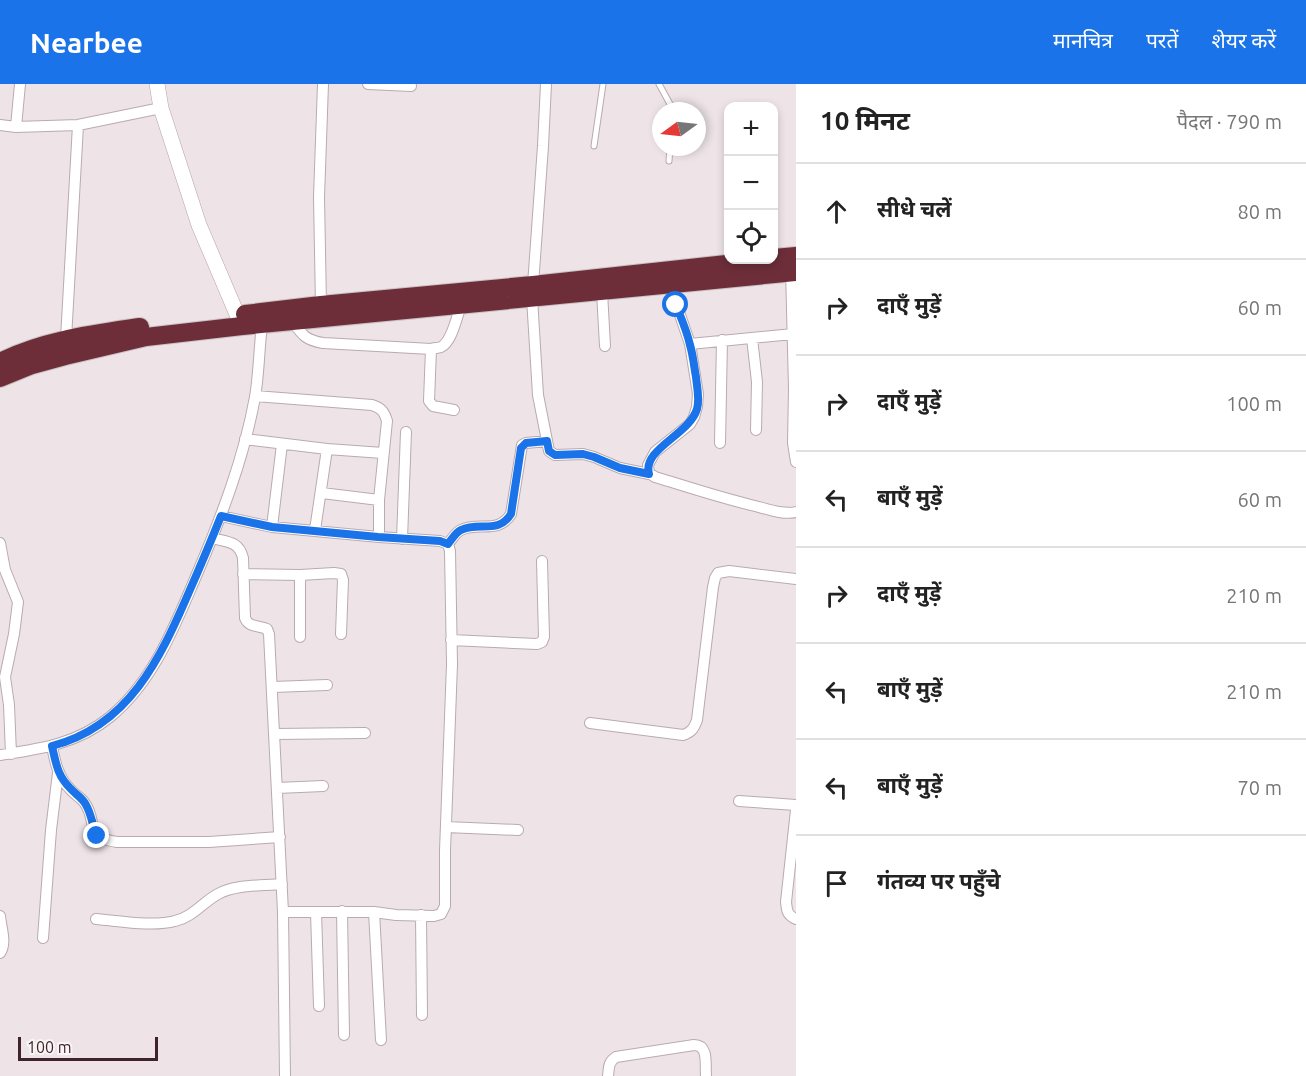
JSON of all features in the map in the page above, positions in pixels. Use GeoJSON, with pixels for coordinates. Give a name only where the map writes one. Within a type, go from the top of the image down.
{"type":"FeatureCollection","features":[{"type":"Feature","properties":{"kind":"highway"},"geometry":{"type":"LineString","coordinates":[[0,378],[32,365],[100,347],[321,305],[532,292],[602,292],[671,284],[789,263]]}},
{"type":"Feature","properties":{"kind":"highway"},"geometry":{"type":"LineString","coordinates":[[0,362],[34,348],[66,339],[160,324],[239,321],[262,325],[461,305],[532,292],[734,264]]}},
{"type":"Feature","properties":{"kind":"street"},"geometry":{"type":"LineString","coordinates":[[16,127],[20,84]]}},
{"type":"Feature","properties":{"kind":"street"},"geometry":{"type":"LineString","coordinates":[[157,84],[161,108],[199,225],[239,321]]}},
{"type":"Feature","properties":{"kind":"street"},"geometry":{"type":"LineString","coordinates":[[321,305],[319,198],[323,84]]}},
{"type":"Feature","properties":{"kind":"street"},"geometry":{"type":"LineString","coordinates":[[368,84],[411,86]]}},
{"type":"Feature","properties":{"kind":"street"},"geometry":{"type":"LineString","coordinates":[[546,84],[532,292],[538,395],[549,451],[555,455],[583,454],[620,468],[649,474],[722,498],[771,510],[796,513]]}},
{"type":"Feature","properties":{"kind":"street"},"geometry":{"type":"LineString","coordinates":[[0,125],[16,127],[78,125],[161,108]]}},
{"type":"Feature","properties":{"kind":"street"},"geometry":{"type":"LineString","coordinates":[[66,339],[78,125]]}},
{"type":"Feature","properties":{"kind":"street"},"geometry":{"type":"LineString","coordinates":[[789,263],[795,421],[793,443],[796,462]]}},
{"type":"Feature","properties":{"kind":"street"},"geometry":{"type":"LineString","coordinates":[[649,474],[648,465],[655,452],[690,424],[698,407],[690,344],[671,284]]}},
{"type":"Feature","properties":{"kind":"street"},"geometry":{"type":"LineString","coordinates":[[602,292],[605,346]]}},
{"type":"Feature","properties":{"kind":"street"},"geometry":{"type":"LineString","coordinates":[[293,322],[302,335],[310,340],[323,343],[431,349],[439,348],[447,343],[461,305]]}},
{"type":"Feature","properties":{"kind":"street"},"geometry":{"type":"LineString","coordinates":[[0,543],[5,570],[18,602],[6,676],[9,705],[5,754],[52,746],[88,732],[110,717],[128,700],[156,662],[177,621],[221,516],[245,440],[255,396],[262,325]]}},
{"type":"Feature","properties":{"kind":"street"},"geometry":{"type":"LineString","coordinates":[[690,344],[793,334]]}},
{"type":"Feature","properties":{"kind":"street"},"geometry":{"type":"LineString","coordinates":[[752,338],[757,382],[756,430]]}},
{"type":"Feature","properties":{"kind":"street"},"geometry":{"type":"LineString","coordinates":[[720,443],[722,340]]}},
{"type":"Feature","properties":{"kind":"street"},"geometry":{"type":"LineString","coordinates":[[431,349],[429,401],[433,406],[454,411]]}},
{"type":"Feature","properties":{"kind":"street"},"geometry":{"type":"LineString","coordinates":[[255,396],[372,405],[384,412],[387,421],[379,500],[378,537]]}},
{"type":"Feature","properties":{"kind":"street"},"geometry":{"type":"LineString","coordinates":[[402,539],[406,432]]}},
{"type":"Feature","properties":{"kind":"street"},"geometry":{"type":"LineString","coordinates":[[245,440],[383,453]]}},
{"type":"Feature","properties":{"kind":"street"},"geometry":{"type":"LineString","coordinates":[[448,544],[462,529],[494,526],[507,520],[511,514],[522,445],[547,441]]}},
{"type":"Feature","properties":{"kind":"street"},"geometry":{"type":"LineString","coordinates":[[272,527],[282,444]]}},
{"type":"Feature","properties":{"kind":"street"},"geometry":{"type":"LineString","coordinates":[[315,530],[327,449]]}},
{"type":"Feature","properties":{"kind":"street"},"geometry":{"type":"LineString","coordinates":[[322,493],[379,500]]}},
{"type":"Feature","properties":{"kind":"street"},"geometry":{"type":"LineString","coordinates":[[221,516],[272,527],[440,541],[448,544]]}},
{"type":"Feature","properties":{"kind":"street"},"geometry":{"type":"LineString","coordinates":[[212,538],[234,543],[240,549],[243,558],[245,618],[251,626],[263,627],[269,634],[282,884],[285,1076]]}},
{"type":"Feature","properties":{"kind":"street"},"geometry":{"type":"LineString","coordinates":[[283,912],[342,911],[438,916],[443,912],[452,664],[448,544]]}},
{"type":"Feature","properties":{"kind":"street"},"geometry":{"type":"LineString","coordinates":[[451,640],[537,644],[542,642],[544,638],[542,561]]}},
{"type":"Feature","properties":{"kind":"street"},"geometry":{"type":"LineString","coordinates":[[590,723],[683,735],[690,733],[697,720],[713,587],[718,573],[729,571],[796,579]]}},
{"type":"Feature","properties":{"kind":"street"},"geometry":{"type":"LineString","coordinates":[[243,574],[341,574],[343,579],[341,634]]}},
{"type":"Feature","properties":{"kind":"street"},"geometry":{"type":"LineString","coordinates":[[300,575],[300,637]]}},
{"type":"Feature","properties":{"kind":"street"},"geometry":{"type":"LineString","coordinates":[[273,687],[327,685]]}},
{"type":"Feature","properties":{"kind":"street"},"geometry":{"type":"LineString","coordinates":[[274,734],[365,733]]}},
{"type":"Feature","properties":{"kind":"street"},"geometry":{"type":"LineString","coordinates":[[43,938],[51,830],[58,773],[52,746]]}},
{"type":"Feature","properties":{"kind":"street"},"geometry":{"type":"LineString","coordinates":[[58,773],[70,789],[86,803],[93,829],[97,836],[105,840],[209,842],[280,837]]}},
{"type":"Feature","properties":{"kind":"street"},"geometry":{"type":"LineString","coordinates":[[278,788],[323,786]]}},
{"type":"Feature","properties":{"kind":"street"},"geometry":{"type":"LineString","coordinates":[[740,801],[796,805]]}},
{"type":"Feature","properties":{"kind":"street"},"geometry":{"type":"LineString","coordinates":[[796,810],[786,902],[787,912],[790,917],[796,919]]}},
{"type":"Feature","properties":{"kind":"street"},"geometry":{"type":"LineString","coordinates":[[446,827],[518,830]]}},
{"type":"Feature","properties":{"kind":"street"},"geometry":{"type":"LineString","coordinates":[[96,919],[164,924],[179,921],[217,895],[233,888],[282,884]]}},
{"type":"Feature","properties":{"kind":"street"},"geometry":{"type":"LineString","coordinates":[[342,911],[345,1035]]}},
{"type":"Feature","properties":{"kind":"street"},"geometry":{"type":"LineString","coordinates":[[316,912],[320,1006]]}},
{"type":"Feature","properties":{"kind":"street"},"geometry":{"type":"LineString","coordinates":[[374,912],[381,1040]]}},
{"type":"Feature","properties":{"kind":"street"},"geometry":{"type":"LineString","coordinates":[[420,915],[422,1016]]}},
{"type":"Feature","properties":{"kind":"street"},"geometry":{"type":"LineString","coordinates":[[0,916],[4,944],[0,953]]}},
{"type":"Feature","properties":{"kind":"street"},"geometry":{"type":"LineString","coordinates":[[608,1076],[611,1060],[616,1057],[699,1045],[705,1052],[706,1076]]}},
{"type":"Feature","properties":{"kind":"lane"},"geometry":{"type":"LineString","coordinates":[[594,146],[603,84]]}},
{"type":"Feature","properties":{"kind":"lane"},"geometry":{"type":"LineString","coordinates":[[659,84],[669,102]]}},
{"type":"Feature","properties":{"kind":"lane"},"geometry":{"type":"LineString","coordinates":[[669,156],[669,161]]}},
{"type":"Feature","properties":{"kind":"route"},"geometry":{"type":"LineString","coordinates":[[97,836],[86,803],[70,789],[58,773],[52,746],[88,732],[110,717],[141,685],[177,621],[221,516],[272,527],[440,541],[448,544],[462,529],[494,526],[507,520],[511,514],[521,448],[526,443],[547,441],[549,451],[555,455],[583,454],[620,468],[649,474],[648,465],[655,452],[690,424],[698,407],[690,344],[676,305]]}}]}
